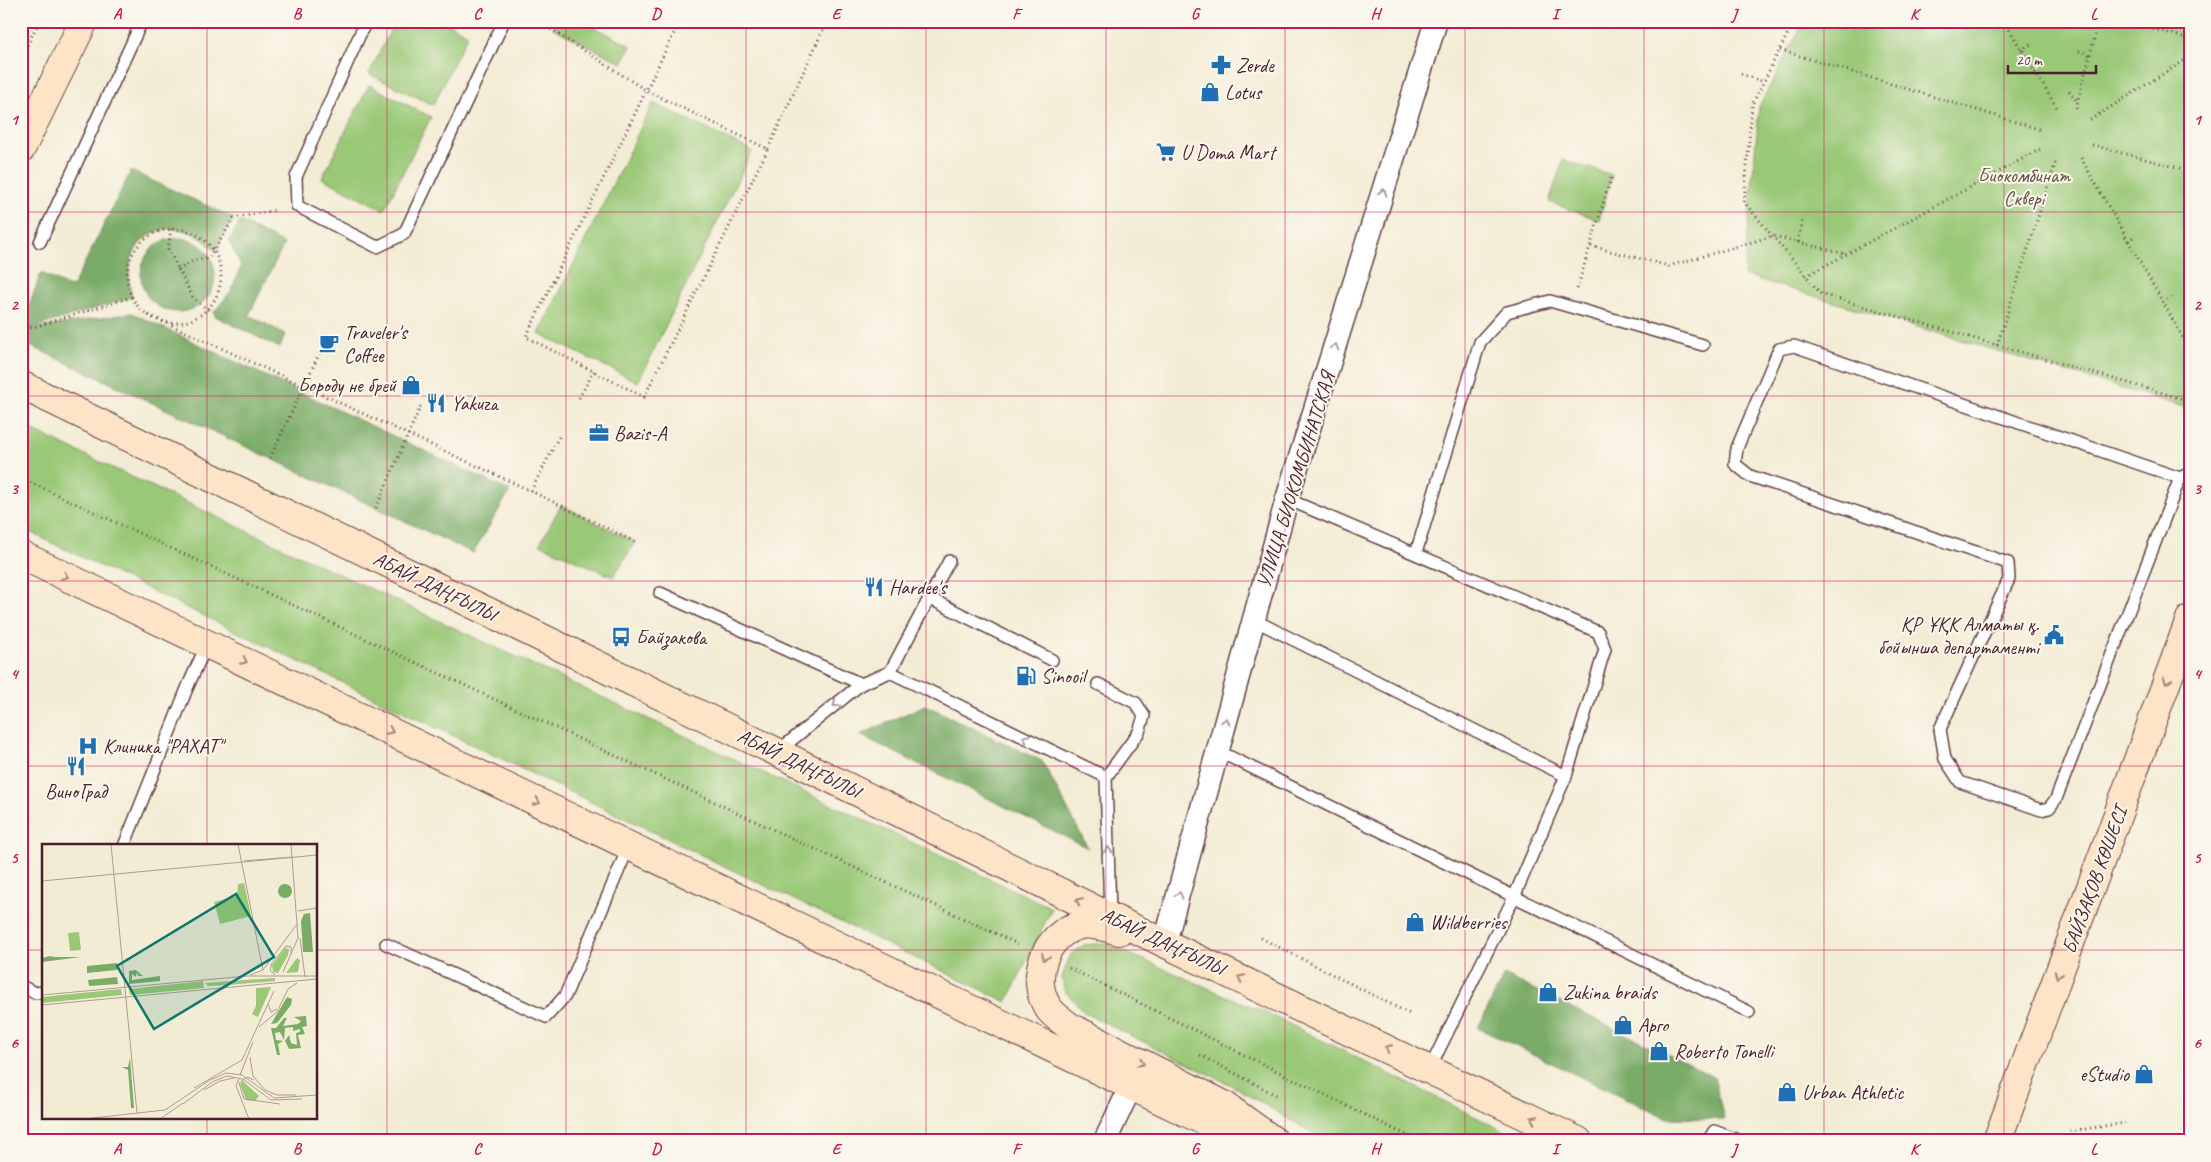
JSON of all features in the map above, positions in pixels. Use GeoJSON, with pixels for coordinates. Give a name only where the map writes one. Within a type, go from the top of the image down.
{"type":"FeatureCollection","features":[{"type":"Feature","properties":{"kind":"main road"},"geometry":{"type":"LineString","coordinates":[[21,148],[31,104],[84,21]]}},
{"type":"Feature","properties":{"kind":"main road","name":"АБАЙ ДАҢҒЫЛЫ"},"geometry":{"type":"LineString","coordinates":[[21,385],[1110,916],[1430,1068],[1578,1141]]}},
{"type":"Feature","properties":{"kind":"main road"},"geometry":{"type":"LineString","coordinates":[[21,555],[1246,1141]]}},
{"type":"Feature","properties":{"kind":"main road","name":"БАЙЗАҚОВ КӨШЕСІ"},"geometry":{"type":"LineString","coordinates":[[1998,1141],[2190,619]]}},
{"type":"Feature","properties":{"kind":"main road"},"geometry":{"type":"LineString","coordinates":[[1165,942],[1105,927],[1082,924],[1063,931],[1045,956],[1040,980],[1044,998],[1050,1010],[1070,1027],[1224,1105],[1274,1141]]}},
{"type":"Feature","properties":{"kind":"street","name":"УЛИЦА БИОКОМБИНАТСКАЯ"},"geometry":{"type":"LineString","coordinates":[[1165,942],[1287,499],[1436,21]]}},
{"type":"Feature","properties":{"kind":"street"},"geometry":{"type":"LineString","coordinates":[[1104,1141],[1131,1086]]}},
{"type":"Feature","properties":{"kind":"lane"},"geometry":{"type":"LineString","coordinates":[[40,242],[142,21]]}},
{"type":"Feature","properties":{"kind":"lane"},"geometry":{"type":"LineString","coordinates":[[366,21],[296,177],[297,206],[377,247],[404,234],[504,21]]}},
{"type":"Feature","properties":{"kind":"lane"},"geometry":{"type":"LineString","coordinates":[[1416,553],[1480,342],[1507,312],[1550,301],[1703,345]]}},
{"type":"Feature","properties":{"kind":"lane"},"geometry":{"type":"LineString","coordinates":[[1794,346],[2185,476],[2056,799],[2049,808],[2041,810],[1960,782],[1945,759],[1942,744],[1940,729],[2009,580],[2008,563],[1750,476],[1735,464],[1737,448],[1779,349],[1794,346]]}},
{"type":"Feature","properties":{"kind":"lane"},"geometry":{"type":"LineString","coordinates":[[1287,499],[1598,632],[1605,649],[1566,776],[1514,897],[1430,1068]]}},
{"type":"Feature","properties":{"kind":"lane"},"geometry":{"type":"LineString","coordinates":[[777,752],[861,684],[890,672],[950,561]]}},
{"type":"Feature","properties":{"kind":"lane"},"geometry":{"type":"LineString","coordinates":[[660,593],[861,684]]}},
{"type":"Feature","properties":{"kind":"lane"},"geometry":{"type":"LineString","coordinates":[[929,598],[1052,660]]}},
{"type":"Feature","properties":{"kind":"lane"},"geometry":{"type":"LineString","coordinates":[[1254,620],[1566,776]]}},
{"type":"Feature","properties":{"kind":"lane"},"geometry":{"type":"LineString","coordinates":[[125,844],[188,686],[207,644]]}},
{"type":"Feature","properties":{"kind":"lane"},"geometry":{"type":"LineString","coordinates":[[890,672],[1106,777]]}},
{"type":"Feature","properties":{"kind":"lane"},"geometry":{"type":"LineString","coordinates":[[1098,684],[1136,703],[1144,716],[1139,732],[1106,777],[1110,916]]}},
{"type":"Feature","properties":{"kind":"lane"},"geometry":{"type":"LineString","coordinates":[[1218,751],[1749,1012]]}},
{"type":"Feature","properties":{"kind":"lane"},"geometry":{"type":"LineString","coordinates":[[386,944],[546,1017],[565,996],[628,846]]}},
{"type":"Feature","properties":{"kind":"lane"},"geometry":{"type":"LineString","coordinates":[[21,986],[35,993],[42,992]]}},
{"type":"Feature","properties":{"kind":"lane"},"geometry":{"type":"LineString","coordinates":[[1708,1141],[1714,1131],[1740,1141]]}},
{"type":"Feature","properties":{"kind":"path"},"geometry":{"type":"LineString","coordinates":[[21,59],[40,21]]}},
{"type":"Feature","properties":{"kind":"path"},"geometry":{"type":"LineString","coordinates":[[538,21],[647,92],[768,149]]}},
{"type":"Feature","properties":{"kind":"path"},"geometry":{"type":"LineString","coordinates":[[680,21],[526,338],[644,397],[768,149],[827,21]]}},
{"type":"Feature","properties":{"kind":"path"},"geometry":{"type":"LineString","coordinates":[[1794,21],[1752,105],[1744,202],[1821,294],[2190,401]]}},
{"type":"Feature","properties":{"kind":"path"},"geometry":{"type":"LineString","coordinates":[[2004,21],[2057,108]]}},
{"type":"Feature","properties":{"kind":"path"},"geometry":{"type":"LineString","coordinates":[[2076,108],[2099,21]]}},
{"type":"Feature","properties":{"kind":"path"},"geometry":{"type":"LineString","coordinates":[[2124,21],[2190,39]]}},
{"type":"Feature","properties":{"kind":"path"},"geometry":{"type":"LineString","coordinates":[[2021,50],[2031,44]]}},
{"type":"Feature","properties":{"kind":"path"},"geometry":{"type":"LineString","coordinates":[[1780,50],[2039,129]]}},
{"type":"Feature","properties":{"kind":"path"},"geometry":{"type":"LineString","coordinates":[[2079,51],[2090,54]]}},
{"type":"Feature","properties":{"kind":"path"},"geometry":{"type":"LineString","coordinates":[[2090,120],[2190,57]]}},
{"type":"Feature","properties":{"kind":"path"},"geometry":{"type":"LineString","coordinates":[[1742,74],[1764,82]]}},
{"type":"Feature","properties":{"kind":"path"},"geometry":{"type":"LineString","coordinates":[[2069,91],[2078,102]]}},
{"type":"Feature","properties":{"kind":"path"},"geometry":{"type":"LineString","coordinates":[[2092,145],[2190,171]]}},
{"type":"Feature","properties":{"kind":"path"},"geometry":{"type":"LineString","coordinates":[[1806,276],[2042,148]]}},
{"type":"Feature","properties":{"kind":"path"},"geometry":{"type":"LineString","coordinates":[[2081,158],[2190,350]]}},
{"type":"Feature","properties":{"kind":"path"},"geometry":{"type":"LineString","coordinates":[[1997,344],[2056,161]]}},
{"type":"Feature","properties":{"kind":"path"},"geometry":{"type":"LineString","coordinates":[[1572,307],[1612,175]]}},
{"type":"Feature","properties":{"kind":"path"},"geometry":{"type":"LineString","coordinates":[[179,270],[194,260],[209,258],[234,218],[297,206]]}},
{"type":"Feature","properties":{"kind":"path"},"geometry":{"type":"LineString","coordinates":[[1798,242],[1802,221]]}},
{"type":"Feature","properties":{"kind":"path"},"geometry":{"type":"LineString","coordinates":[[171,229],[168,249],[193,298],[208,310]]}},
{"type":"Feature","properties":{"kind":"path"},"geometry":{"type":"LineString","coordinates":[[171,229],[191,231],[204,239],[215,251],[221,266],[222,282],[217,297],[208,310],[194,318],[179,323],[163,322],[139,307],[132,297],[127,281],[128,265],[134,251],[145,238],[159,231],[171,229]]}},
{"type":"Feature","properties":{"kind":"path"},"geometry":{"type":"LineString","coordinates":[[2128,240],[2136,235]]}},
{"type":"Feature","properties":{"kind":"path"},"geometry":{"type":"LineString","coordinates":[[1590,246],[1669,266],[1773,236],[1847,254]]}},
{"type":"Feature","properties":{"kind":"path"},"geometry":{"type":"LineString","coordinates":[[2162,302],[2172,296]]}},
{"type":"Feature","properties":{"kind":"path"},"geometry":{"type":"LineString","coordinates":[[21,331],[132,297]]}},
{"type":"Feature","properties":{"kind":"path"},"geometry":{"type":"LineString","coordinates":[[149,315],[531,491],[635,542]]}},
{"type":"Feature","properties":{"kind":"path"},"geometry":{"type":"LineString","coordinates":[[270,458],[320,352]]}},
{"type":"Feature","properties":{"kind":"path"},"geometry":{"type":"LineString","coordinates":[[580,398],[594,371]]}},
{"type":"Feature","properties":{"kind":"path"},"geometry":{"type":"LineString","coordinates":[[376,508],[422,403]]}},
{"type":"Feature","properties":{"kind":"path"},"geometry":{"type":"LineString","coordinates":[[531,491],[560,435]]}},
{"type":"Feature","properties":{"kind":"path"},"geometry":{"type":"LineString","coordinates":[[21,478],[1045,956],[1418,1141]]}},
{"type":"Feature","properties":{"kind":"path"},"geometry":{"type":"LineString","coordinates":[[1261,938],[1412,1015]]}},
{"type":"Feature","properties":{"kind":"path"},"geometry":{"type":"LineString","coordinates":[[1200,1055],[1278,1096]]}},
{"type":"Feature","properties":{"kind":"path"},"geometry":{"type":"LineString","coordinates":[[2067,1141],[2071,1131],[2125,1123]]}},
{"type":"Feature","properties":{"kind":"green space"},"geometry":{"type":"Polygon","coordinates":[[[395,21],[443,21],[468,34],[433,105],[369,74],[395,21]]]}},
{"type":"Feature","properties":{"kind":"green space"},"geometry":{"type":"Polygon","coordinates":[[[557,21],[583,21],[631,46],[622,63],[553,28],[557,21]]]}},
{"type":"Feature","properties":{"kind":"green space","name":"Биокомбинат Сквері"},"geometry":{"type":"Polygon","coordinates":[[[1804,21],[2164,21],[2190,29],[2190,409],[1744,275],[1759,107],[1804,21]]]}},
{"type":"Feature","properties":{"kind":"green space"},"geometry":{"type":"Polygon","coordinates":[[[369,85],[431,117],[384,210],[322,178],[369,85]]]}},
{"type":"Feature","properties":{"kind":"green space"},"geometry":{"type":"Polygon","coordinates":[[[653,103],[752,151],[638,382],[539,334],[653,103]]]}},
{"type":"Feature","properties":{"kind":"green space"},"geometry":{"type":"Polygon","coordinates":[[[1563,160],[1612,175],[1599,220],[1549,202],[1563,160]]]}},
{"type":"Feature","properties":{"kind":"green space"},"geometry":{"type":"Polygon","coordinates":[[[131,171],[234,218],[215,251],[199,237],[182,230],[166,229],[151,234],[140,244],[132,258],[129,276],[132,297],[25,330],[132,313],[510,491],[473,553],[22,342],[21,329],[41,273],[70,287],[73,286],[131,171]]]}},
{"type":"Feature","properties":{"kind":"green space"},"geometry":{"type":"Polygon","coordinates":[[[240,221],[284,244],[249,315],[285,334],[280,348],[215,316],[214,312],[232,290],[241,266],[229,241],[240,221]]]}},
{"type":"Feature","properties":{"kind":"green space"},"geometry":{"type":"Polygon","coordinates":[[[178,238],[199,244],[209,254],[215,275],[209,296],[199,306],[178,312],[157,306],[147,296],[141,275],[147,254],[157,244],[178,238]]]}},
{"type":"Feature","properties":{"kind":"green space"},"geometry":{"type":"Polygon","coordinates":[[[21,425],[1052,908],[1007,1002],[21,528],[21,425]]]}},
{"type":"Feature","properties":{"kind":"green space"},"geometry":{"type":"Polygon","coordinates":[[[561,505],[635,542],[613,577],[540,544],[561,505]]]}},
{"type":"Feature","properties":{"kind":"green space"},"geometry":{"type":"Polygon","coordinates":[[[925,705],[1042,761],[1088,848],[860,735],[925,705]]]}},
{"type":"Feature","properties":{"kind":"green space"},"geometry":{"type":"Polygon","coordinates":[[[1104,943],[1273,1016],[1524,1141],[1326,1141],[1231,1085],[1085,1013],[1064,990],[1062,977],[1071,954],[1084,945],[1104,943]]]}},
{"type":"Feature","properties":{"kind":"green space"},"geometry":{"type":"Polygon","coordinates":[[[1504,975],[1714,1077],[1724,1119],[1667,1118],[1478,1028],[1504,975]]]}},
{"type":"Feature","properties":{"kind":"place","name":"Zerde"},"geometry":{"type":"Point","coordinates":[1221,65]}},
{"type":"Feature","properties":{"kind":"place","name":"Lotus"},"geometry":{"type":"Point","coordinates":[1210,92]}},
{"type":"Feature","properties":{"kind":"place","name":"U Doma Mart"},"geometry":{"type":"Point","coordinates":[1166,152]}},
{"type":"Feature","properties":{"kind":"place","name":"Traveler's Coffee"},"geometry":{"type":"Point","coordinates":[329,343]}},
{"type":"Feature","properties":{"kind":"place","name":"Бороду не брей"},"geometry":{"type":"Point","coordinates":[411,385]}},
{"type":"Feature","properties":{"kind":"place","name":"Yakuza"},"geometry":{"type":"Point","coordinates":[436,403]}},
{"type":"Feature","properties":{"kind":"place","name":"Bazis-A"},"geometry":{"type":"Point","coordinates":[599,433]}},
{"type":"Feature","properties":{"kind":"place","name":"Hardee's"},"geometry":{"type":"Point","coordinates":[874,587]}},
{"type":"Feature","properties":{"kind":"place","name":"ҚР ҰҚК Алматы қ. бойынша департаменті"},"geometry":{"type":"Point","coordinates":[2054,635]}},
{"type":"Feature","properties":{"kind":"place","name":"Байзакова"},"geometry":{"type":"Point","coordinates":[621,637]}},
{"type":"Feature","properties":{"kind":"place","name":"Sinooil"},"geometry":{"type":"Point","coordinates":[1026,676]}},
{"type":"Feature","properties":{"kind":"place","name":"Клиника \"РАХАТ\""},"geometry":{"type":"Point","coordinates":[88,746]}},
{"type":"Feature","properties":{"kind":"place","name":"ВиноГрад"},"geometry":{"type":"Point","coordinates":[76,766]}},
{"type":"Feature","properties":{"kind":"place","name":"Wildberries"},"geometry":{"type":"Point","coordinates":[1415,922]}},
{"type":"Feature","properties":{"kind":"place","name":"Zukina braids"},"geometry":{"type":"Point","coordinates":[1548,992]}},
{"type":"Feature","properties":{"kind":"place","name":"Арго"},"geometry":{"type":"Point","coordinates":[1623,1025]}},
{"type":"Feature","properties":{"kind":"place","name":"Roberto Tonelli"},"geometry":{"type":"Point","coordinates":[1659,1051]}},
{"type":"Feature","properties":{"kind":"place","name":"eStudio"},"geometry":{"type":"Point","coordinates":[2144,1074]}},
{"type":"Feature","properties":{"kind":"place","name":"Urban Athletic"},"geometry":{"type":"Point","coordinates":[1787,1092]}}]}
